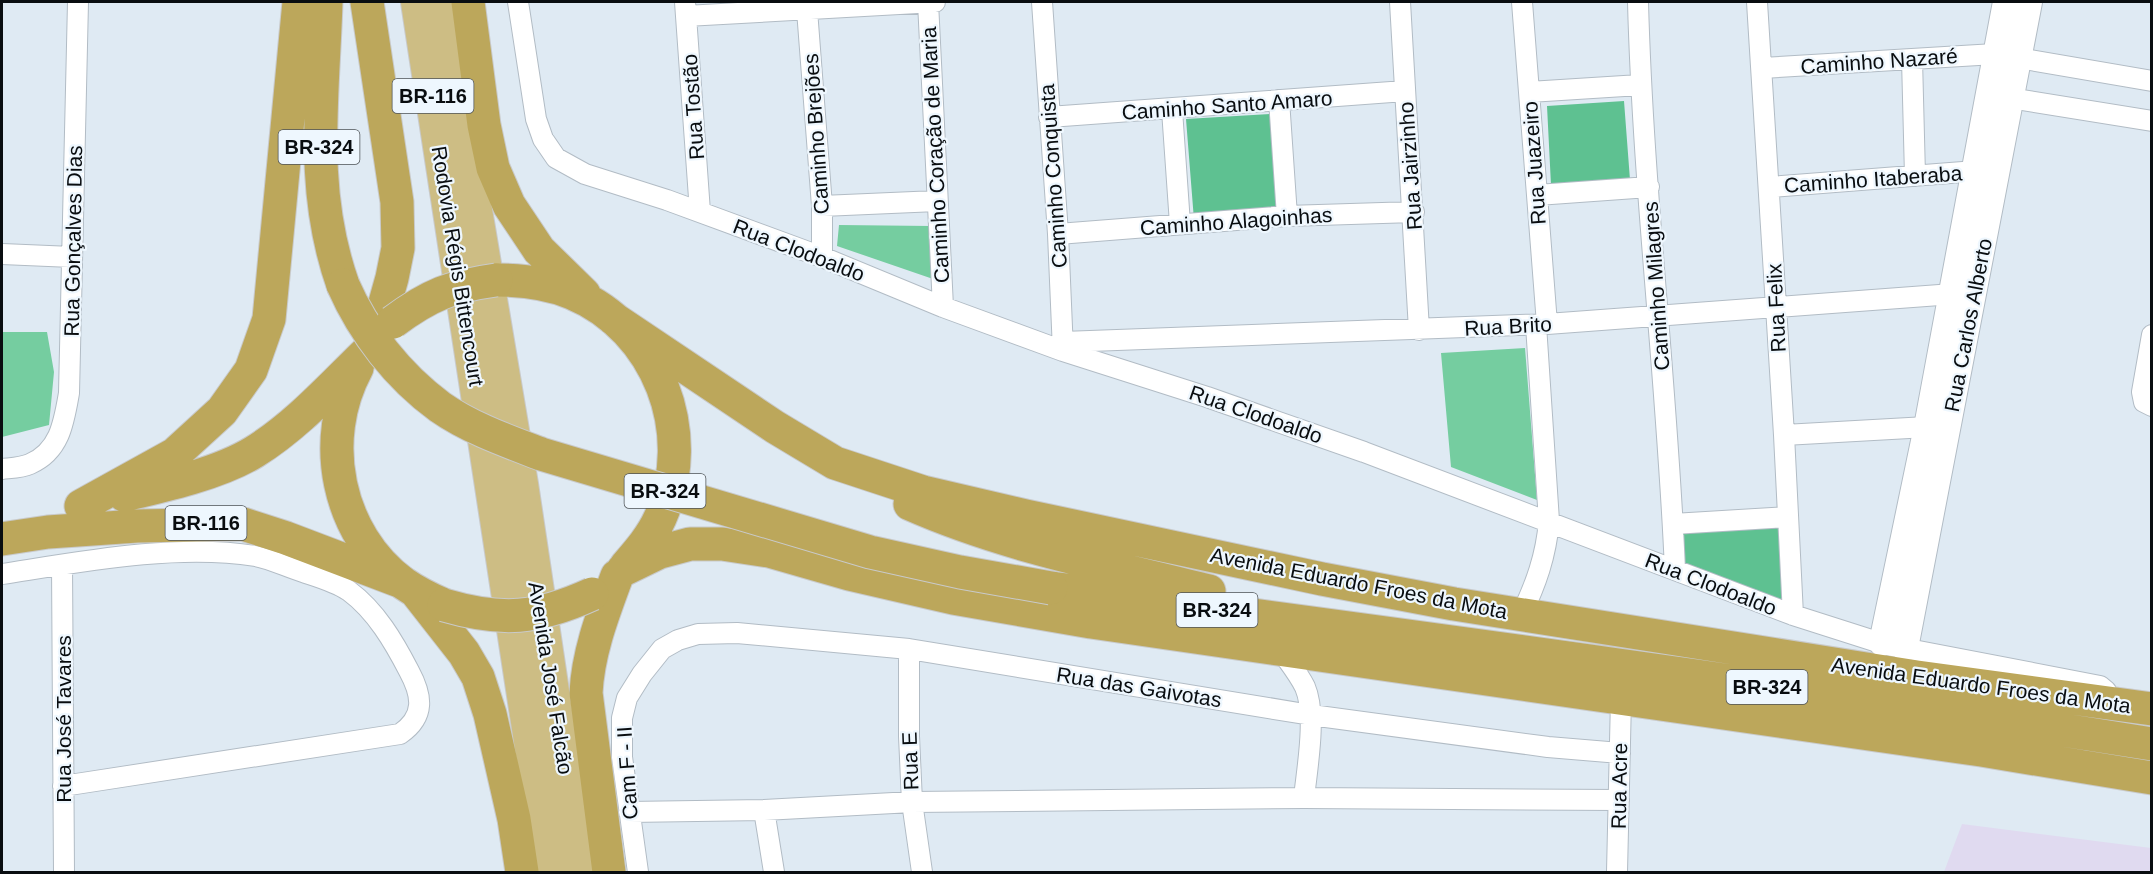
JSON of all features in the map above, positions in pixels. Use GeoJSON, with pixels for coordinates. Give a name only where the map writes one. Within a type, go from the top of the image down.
{"type":"FeatureCollection","features":[{"type":"Feature","properties":{"kind":"highway","name":"BR-116"},"geometry":{"type":"LineString","coordinates":[[367,2],[397,202],[398,248],[377,339]]}},
{"type":"Feature","properties":{"kind":"highway","name":"BR-116"},"geometry":{"type":"LineString","coordinates":[[468,2],[484,125],[493,168],[509,205],[539,250],[605,312]]}},
{"type":"Feature","properties":{"kind":"highway"},"geometry":{"type":"LineString","coordinates":[[81,506],[175,454],[222,411],[251,370],[269,319],[317,3]]}},
{"type":"Feature","properties":{"kind":"highway","name":"BR-324"},"geometry":{"type":"LineString","coordinates":[[317,3],[319,151],[325,216],[333,258],[349,299],[374,340],[404,377],[442,408],[496,437],[541,454],[870,552],[960,572],[1052,588],[1383,632]]}},
{"type":"Feature","properties":{"kind":"highway","name":"Avenida Eduardo Froes da Mota"},"geometry":{"type":"LineString","coordinates":[[2,520],[81,506],[184,480],[253,453],[297,420],[377,339],[415,306],[465,284],[496,280],[532,282],[572,293],[605,312],[775,427],[836,462],[923,492],[1322,579],[1521,615],[1917,678],[2151,709]]}},
{"type":"Feature","properties":{"kind":"highway","name":"Avenida Eduardo Froes da Mota"},"geometry":{"type":"LineString","coordinates":[[605,312],[636,341],[654,367],[668,401],[675,458],[670,489],[660,519],[644,546],[611,580]]}},
{"type":"Feature","properties":{"kind":"highway","name":"Avenida Eduardo Froes da Mota"},"geometry":{"type":"LineString","coordinates":[[377,339],[349,382],[340,412],[336,443],[338,475],[346,506],[360,535],[378,560],[420,593]]}},
{"type":"Feature","properties":{"kind":"highway","name":"BR-324"},"geometry":{"type":"LineString","coordinates":[[836,462],[920,509],[1013,542],[1383,632]]}},
{"type":"Feature","properties":{"kind":"highway","name":"Avenida Eduardo Froes da Mota"},"geometry":{"type":"LineString","coordinates":[[2,539],[48,532],[137,526],[243,524],[286,538],[420,593],[483,615],[504,617],[534,615],[564,606],[660,552],[690,544],[722,544],[769,551],[849,574],[953,598],[1091,622],[1981,750],[2151,778]]}},
{"type":"Feature","properties":{"kind":"highway"},"geometry":{"type":"LineString","coordinates":[[609,873],[586,693],[592,649],[611,580]]}},
{"type":"Feature","properties":{"kind":"highway"},"geometry":{"type":"LineString","coordinates":[[420,593],[464,653],[478,677],[514,819],[522,873]]}},
{"type":"Feature","properties":{"kind":"highway","name":"Avenida Eduardo Froes da Mota"},"geometry":{"type":"LineString","coordinates":[[1383,632],[2151,744]]}},
{"type":"Feature","properties":{"kind":"main road","name":"Rodovia Régis Bittencourt"},"geometry":{"type":"LineString","coordinates":[[417,2],[493,495]]}},
{"type":"Feature","properties":{"kind":"main road","name":"Rodovia Régis Bittencourt"},"geometry":{"type":"LineString","coordinates":[[441,2],[522,484]]}},
{"type":"Feature","properties":{"kind":"main road","name":"Avenida José Falcão"},"geometry":{"type":"LineString","coordinates":[[522,484],[580,873]]}},
{"type":"Feature","properties":{"kind":"main road","name":"Avenida José Falcão"},"geometry":{"type":"LineString","coordinates":[[493,495],[550,873]]}},
{"type":"Feature","properties":{"kind":"street","name":"Rua Gonçalves Dias"},"geometry":{"type":"LineString","coordinates":[[2,469],[29,465],[49,452],[63,429],[70,382],[78,2]]}},
{"type":"Feature","properties":{"kind":"street","name":"Rua Clodoaldo"},"geometry":{"type":"LineString","coordinates":[[518,2],[536,119],[543,139],[556,158],[585,174],[700,212],[822,257],[943,307],[1063,346],[1364,452],[1793,615],[1894,646],[2100,686],[2106,691],[2101,702]]}},
{"type":"Feature","properties":{"kind":"street","name":"Caminho Coração de Maria"},"geometry":{"type":"LineString","coordinates":[[928,2],[943,307]]}},
{"type":"Feature","properties":{"kind":"street"},"geometry":{"type":"LineString","coordinates":[[686,9],[807,10],[935,2]]}},
{"type":"Feature","properties":{"kind":"street","name":"Caminho Conquista"},"geometry":{"type":"LineString","coordinates":[[1042,2],[1058,234],[1063,346]]}},
{"type":"Feature","properties":{"kind":"street","name":"Rua Jairzinho"},"geometry":{"type":"LineString","coordinates":[[1400,2],[1414,212],[1419,330]]}},
{"type":"Feature","properties":{"kind":"street","name":"Rua Juazeiro"},"geometry":{"type":"LineString","coordinates":[[1521,615],[1541,570],[1547,546],[1549,521],[1537,195],[1522,2]]}},
{"type":"Feature","properties":{"kind":"street","name":"Caminho Milagres"},"geometry":{"type":"LineString","coordinates":[[1638,2],[1640,85],[1659,315],[1675,570]]}},
{"type":"Feature","properties":{"kind":"street","name":"Rua Felix"},"geometry":{"type":"LineString","coordinates":[[1757,2],[1770,187],[1793,615]]}},
{"type":"Feature","properties":{"kind":"street","name":"Rua Carlos Alberto"},"geometry":{"type":"LineString","coordinates":[[1894,646],[2000,97],[2007,56],[2006,2]]}},
{"type":"Feature","properties":{"kind":"street","name":"Rua Carlos Alberto"},"geometry":{"type":"LineString","coordinates":[[2007,56],[2030,2]]}},
{"type":"Feature","properties":{"kind":"street","name":"Rua Tostão"},"geometry":{"type":"LineString","coordinates":[[686,9],[700,212]]}},
{"type":"Feature","properties":{"kind":"street","name":"Caminho Brejões"},"geometry":{"type":"LineString","coordinates":[[807,10],[822,206],[822,257]]}},
{"type":"Feature","properties":{"kind":"street","name":"Caminho Nazaré"},"geometry":{"type":"LineString","coordinates":[[1762,68],[2007,56],[2151,81]]}},
{"type":"Feature","properties":{"kind":"street"},"geometry":{"type":"LineString","coordinates":[[1912,59],[1915,176]]}},
{"type":"Feature","properties":{"kind":"street"},"geometry":{"type":"LineString","coordinates":[[1529,92],[1640,85]]}},
{"type":"Feature","properties":{"kind":"street","name":"Caminho Santo Amaro"},"geometry":{"type":"LineString","coordinates":[[1049,117],[1405,92]]}},
{"type":"Feature","properties":{"kind":"street"},"geometry":{"type":"LineString","coordinates":[[2000,97],[2151,121]]}},
{"type":"Feature","properties":{"kind":"street","name":"Rua Carlos Alberto"},"geometry":{"type":"LineString","coordinates":[[1894,646],[1927,427],[1976,171],[2000,97]]}},
{"type":"Feature","properties":{"kind":"street"},"geometry":{"type":"LineString","coordinates":[[1279,100],[1287,216]]}},
{"type":"Feature","properties":{"kind":"street"},"geometry":{"type":"LineString","coordinates":[[1172,110],[1180,224]]}},
{"type":"Feature","properties":{"kind":"street","name":"Caminho Itaberaba"},"geometry":{"type":"LineString","coordinates":[[1770,187],[1976,171]]}},
{"type":"Feature","properties":{"kind":"street"},"geometry":{"type":"LineString","coordinates":[[1537,195],[1649,187]]}},
{"type":"Feature","properties":{"kind":"street"},"geometry":{"type":"LineString","coordinates":[[822,206],[937,201]]}},
{"type":"Feature","properties":{"kind":"street","name":"Caminho Alagoinhas"},"geometry":{"type":"LineString","coordinates":[[1058,234],[1287,216],[1414,212]]}},
{"type":"Feature","properties":{"kind":"street"},"geometry":{"type":"LineString","coordinates":[[2,254],[72,257]]}},
{"type":"Feature","properties":{"kind":"street","name":"Rua Brito"},"geometry":{"type":"LineString","coordinates":[[1063,346],[1541,325],[1953,294]]}},
{"type":"Feature","properties":{"kind":"street"},"geometry":{"type":"LineString","coordinates":[[2151,335],[2142,392],[2144,402],[2151,406]]}},
{"type":"Feature","properties":{"kind":"street"},"geometry":{"type":"LineString","coordinates":[[1784,435],[1927,427]]}},
{"type":"Feature","properties":{"kind":"street"},"geometry":{"type":"LineString","coordinates":[[1673,524],[1788,517]]}},
{"type":"Feature","properties":{"kind":"street"},"geometry":{"type":"LineString","coordinates":[[2,574],[62,565],[203,551],[257,556],[325,579],[348,591],[370,610],[396,646],[413,678],[419,697],[419,709],[415,720],[400,734],[63,786]]}},
{"type":"Feature","properties":{"kind":"street","name":"Rua José Tavares"},"geometry":{"type":"LineString","coordinates":[[62,565],[64,873]]}},
{"type":"Feature","properties":{"kind":"street","name":"Rua das Gaivotas"},"geometry":{"type":"LineString","coordinates":[[662,649],[678,640],[698,634],[737,633],[909,649],[1311,715],[1548,747],[1620,753]]}},
{"type":"Feature","properties":{"kind":"street"},"geometry":{"type":"LineString","coordinates":[[1279,648],[1305,687],[1311,715],[1304,798]]}},
{"type":"Feature","properties":{"kind":"street","name":"Cam F - II"},"geometry":{"type":"LineString","coordinates":[[638,873],[622,757],[622,718],[627,698],[662,649]]}},
{"type":"Feature","properties":{"kind":"street","name":"Rua E"},"geometry":{"type":"LineString","coordinates":[[909,649],[912,802],[922,873]]}},
{"type":"Feature","properties":{"kind":"street","name":"Rua Acre"},"geometry":{"type":"LineString","coordinates":[[1617,873],[1621,699]]}},
{"type":"Feature","properties":{"kind":"street"},"geometry":{"type":"LineString","coordinates":[[629,812],[764,810],[912,802],[1304,798],[1618,800]]}},
{"type":"Feature","properties":{"kind":"street"},"geometry":{"type":"LineString","coordinates":[[764,810],[774,873]]}},
{"type":"Feature","properties":{"kind":"shaded area"},"geometry":{"type":"Polygon","coordinates":[[[1962,824],[2151,848],[2151,872],[1944,872],[1962,824]]]}},
{"type":"Feature","properties":{"kind":"green space"},"geometry":{"type":"Polygon","coordinates":[[[1624,101],[1630,180],[1551,185],[1547,106],[1624,101]]]}},
{"type":"Feature","properties":{"kind":"green space"},"geometry":{"type":"Polygon","coordinates":[[[1270,114],[1277,214],[1194,220],[1186,119],[1270,114]]]}},
{"type":"Feature","properties":{"kind":"green space"},"geometry":{"type":"Polygon","coordinates":[[[839,225],[931,226],[936,280],[837,246],[839,225]]]}},
{"type":"Feature","properties":{"kind":"green space"},"geometry":{"type":"Polygon","coordinates":[[[2,332],[47,332],[54,372],[49,425],[2,437],[2,332]]]}},
{"type":"Feature","properties":{"kind":"green space"},"geometry":{"type":"Polygon","coordinates":[[[1525,348],[1537,500],[1451,467],[1441,353],[1525,348]]]}},
{"type":"Feature","properties":{"kind":"green space"},"geometry":{"type":"Polygon","coordinates":[[[1781,526],[1788,602],[1682,563],[1680,528],[1781,526]]]}}]}
